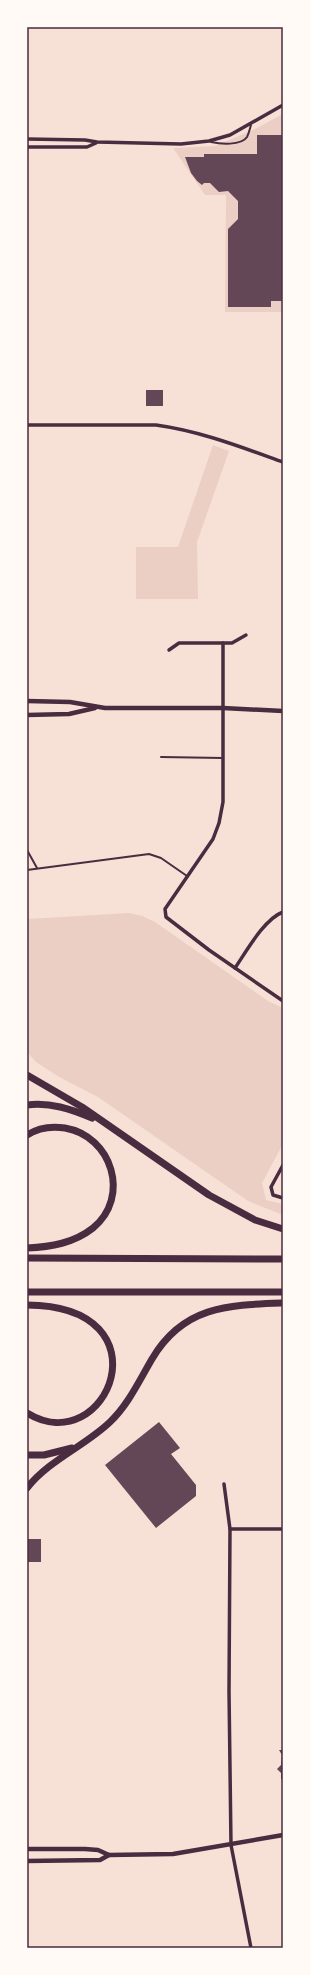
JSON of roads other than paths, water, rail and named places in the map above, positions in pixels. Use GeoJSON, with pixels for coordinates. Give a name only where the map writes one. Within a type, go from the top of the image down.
{"type":"FeatureCollection","features":[{"type":"Feature","properties":{"kind":"highway"},"geometry":{"type":"LineString","coordinates":[[27,1075],[82,1107],[209,1196],[255,1220],[283,1229]]}},
{"type":"Feature","properties":{"kind":"highway"},"geometry":{"type":"LineString","coordinates":[[27,1105],[66,1108],[103,1122]]}},
{"type":"Feature","properties":{"kind":"highway"},"geometry":{"type":"LineString","coordinates":[[27,1135],[39,1130],[60,1127],[87,1136],[101,1148],[107,1157],[113,1173],[114,1184],[107,1212],[93,1228],[67,1242],[45,1247],[27,1248]]}},
{"type":"Feature","properties":{"kind":"highway"},"geometry":{"type":"LineString","coordinates":[[27,1258],[283,1259]]}},
{"type":"Feature","properties":{"kind":"highway"},"geometry":{"type":"LineString","coordinates":[[27,1292],[283,1292]]}},
{"type":"Feature","properties":{"kind":"highway"},"geometry":{"type":"LineString","coordinates":[[27,1488],[50,1467],[86,1442],[118,1414],[130,1397],[160,1346],[181,1326],[199,1315],[219,1308],[241,1305],[283,1303]]}},
{"type":"Feature","properties":{"kind":"highway"},"geometry":{"type":"LineString","coordinates":[[27,1305],[52,1307],[74,1312],[90,1321],[104,1334],[110,1348],[113,1362],[111,1383],[101,1401],[86,1414],[65,1422],[55,1423],[42,1420],[27,1413]]}},
{"type":"Feature","properties":{"kind":"highway"},"geometry":{"type":"LineString","coordinates":[[27,1455],[54,1453],[86,1442]]}},
{"type":"Feature","properties":{"kind":"street"},"geometry":{"type":"LineString","coordinates":[[27,139],[186,144],[209,141],[230,135],[283,105]]}},
{"type":"Feature","properties":{"kind":"street"},"geometry":{"type":"LineString","coordinates":[[27,147],[87,147],[97,142]]}},
{"type":"Feature","properties":{"kind":"street"},"geometry":{"type":"LineString","coordinates":[[27,425],[149,425],[170,427],[200,434],[283,462]]}},
{"type":"Feature","properties":{"kind":"street"},"geometry":{"type":"LineString","coordinates":[[169,650],[179,643],[232,643],[246,635]]}},
{"type":"Feature","properties":{"kind":"street"},"geometry":{"type":"LineString","coordinates":[[223,643],[224,758],[223,802],[219,823],[213,838],[165,909],[166,917],[234,968],[283,1001]]}},
{"type":"Feature","properties":{"kind":"street"},"geometry":{"type":"LineString","coordinates":[[27,701],[70,702],[97,708]]}},
{"type":"Feature","properties":{"kind":"street"},"geometry":{"type":"LineString","coordinates":[[27,714],[69,714],[97,708],[223,708],[283,711]]}},
{"type":"Feature","properties":{"kind":"street"},"geometry":{"type":"LineString","coordinates":[[234,968],[262,929],[278,914],[283,912]]}},
{"type":"Feature","properties":{"kind":"street"},"geometry":{"type":"LineString","coordinates":[[283,1165],[272,1187],[273,1195],[283,1198]]}},
{"type":"Feature","properties":{"kind":"street"},"geometry":{"type":"LineString","coordinates":[[224,1484],[230,1529],[229,1692],[231,1845],[251,1948]]}},
{"type":"Feature","properties":{"kind":"street"},"geometry":{"type":"LineString","coordinates":[[230,1529],[283,1529]]}},
{"type":"Feature","properties":{"kind":"street"},"geometry":{"type":"LineString","coordinates":[[27,1849],[85,1849],[98,1850],[109,1855],[173,1854],[283,1835]]}},
{"type":"Feature","properties":{"kind":"street"},"geometry":{"type":"LineString","coordinates":[[27,1861],[100,1860],[109,1855]]}},
{"type":"Feature","properties":{"kind":"lane"},"geometry":{"type":"LineString","coordinates":[[209,141],[219,144],[240,142],[246,137],[251,124]]}},
{"type":"Feature","properties":{"kind":"lane"},"geometry":{"type":"LineString","coordinates":[[161,757],[224,758]]}},
{"type":"Feature","properties":{"kind":"lane"},"geometry":{"type":"LineString","coordinates":[[27,850],[38,869]]}},
{"type":"Feature","properties":{"kind":"lane"},"geometry":{"type":"LineString","coordinates":[[27,870],[149,854],[161,858],[187,876]]}}]}
